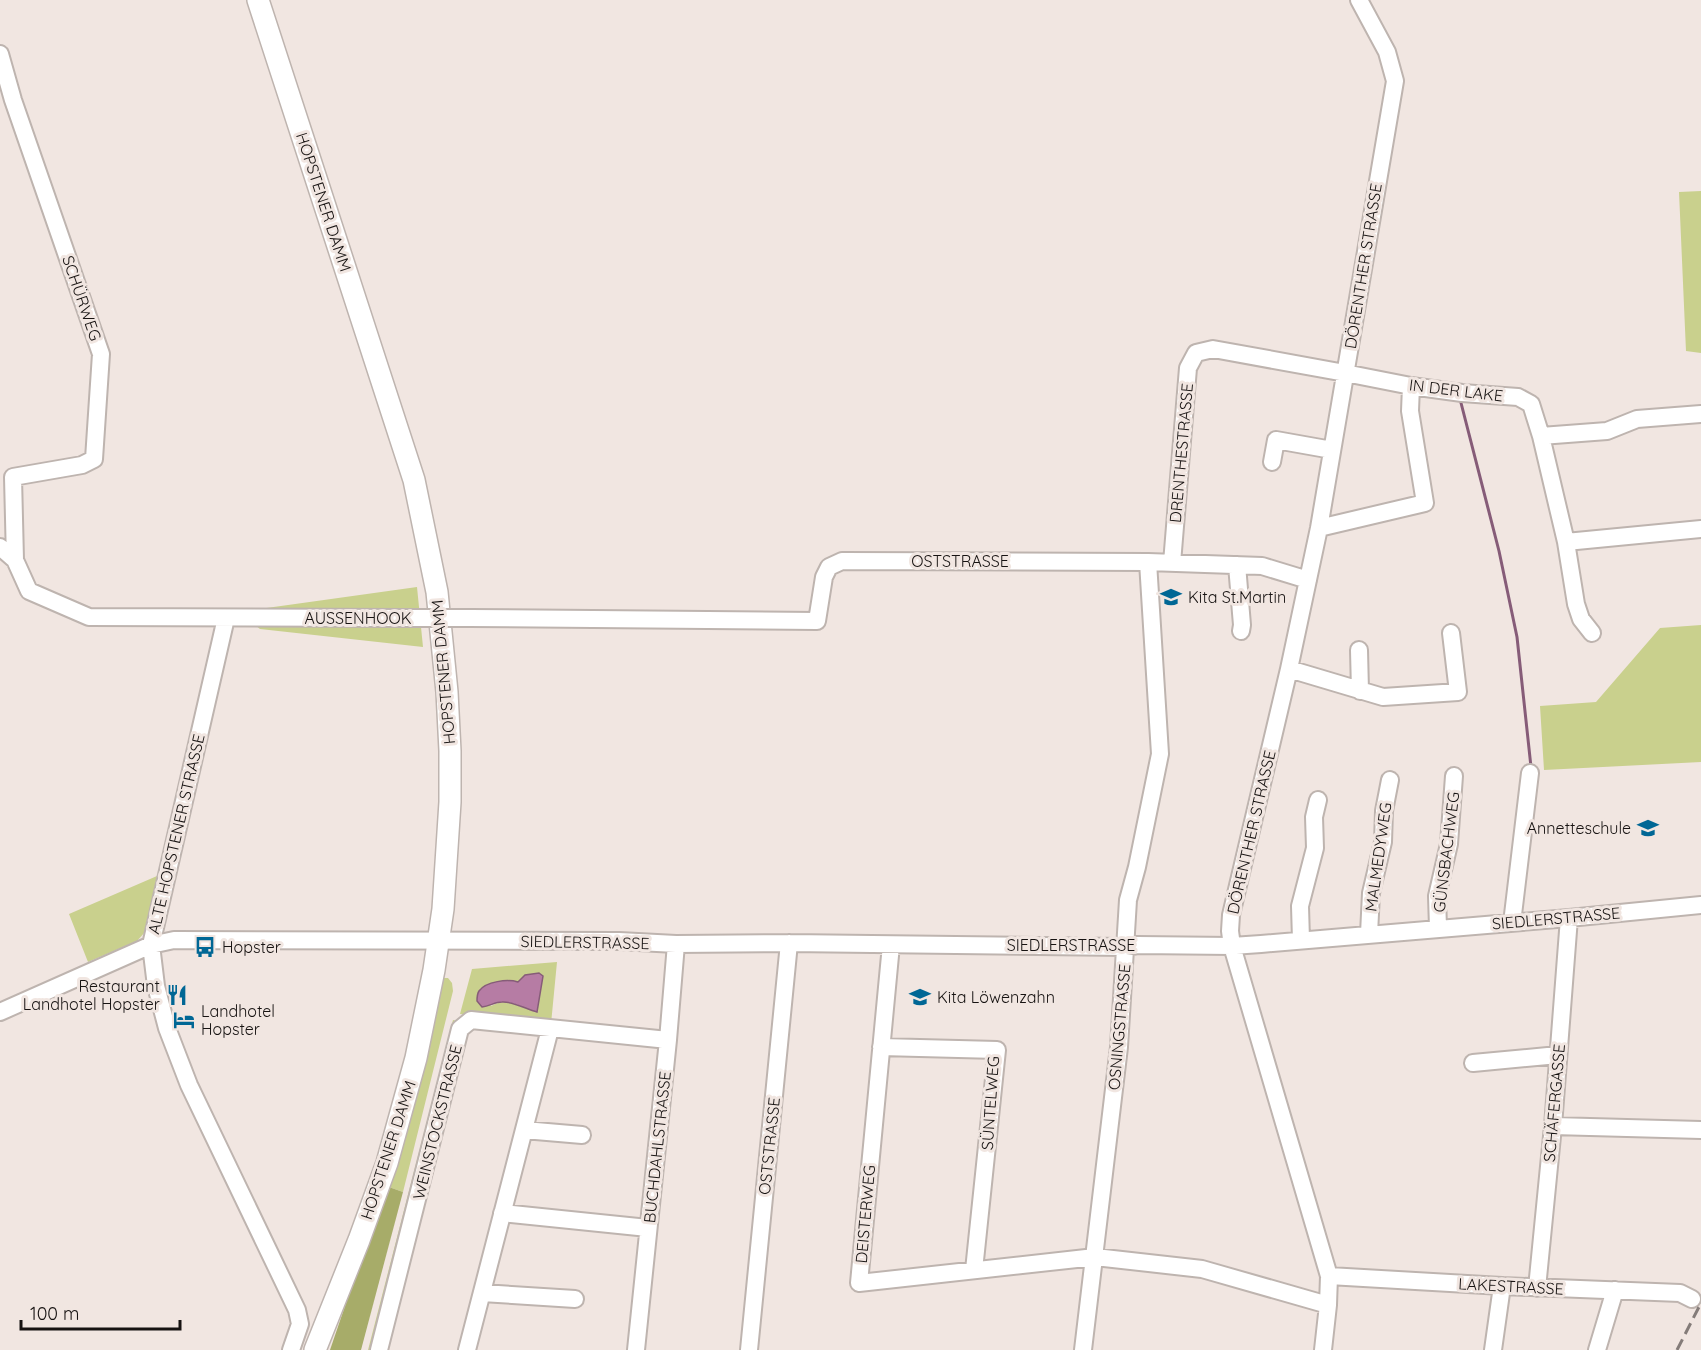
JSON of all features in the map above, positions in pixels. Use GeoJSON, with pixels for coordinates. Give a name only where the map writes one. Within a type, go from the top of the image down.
{"type":"FeatureCollection","features":[{"type":"Feature","properties":{"kind":"main road","name":"HOPSTENER DAMM"},"geometry":{"type":"LineString","coordinates":[[258,0],[414,480],[436,592],[447,692],[450,751],[450,802],[443,909],[416,1058],[387,1162],[315,1350]]}},
{"type":"Feature","properties":{"kind":"street","name":"DÖRENTHER STRASSE"},"geometry":{"type":"LineString","coordinates":[[1323,1350],[1329,1276],[1232,946],[1230,931],[1231,915],[1289,669],[1319,528],[1395,81],[1384,45],[1359,0]]}},
{"type":"Feature","properties":{"kind":"street","name":"SCHÜRWEG"},"geometry":{"type":"LineString","coordinates":[[0,54],[13,100],[101,354],[93,459],[82,465],[13,477],[15,560]]}},
{"type":"Feature","properties":{"kind":"street","name":"DRENTHESTRASSE"},"geometry":{"type":"LineString","coordinates":[[1172,562],[1188,368],[1196,353],[1213,349],[1345,373]]}},
{"type":"Feature","properties":{"kind":"street","name":"IN DER LAKE"},"geometry":{"type":"LineString","coordinates":[[1345,373],[1411,386],[1518,397],[1531,404],[1541,436],[1566,542],[1576,604],[1581,620],[1592,633]]}},
{"type":"Feature","properties":{"kind":"street"},"geometry":{"type":"LineString","coordinates":[[1319,528],[1425,503],[1410,411],[1411,386]]}},
{"type":"Feature","properties":{"kind":"street"},"geometry":{"type":"LineString","coordinates":[[1541,436],[1607,431],[1637,419],[1701,414]]}},
{"type":"Feature","properties":{"kind":"street"},"geometry":{"type":"LineString","coordinates":[[1272,462],[1276,440],[1332,450]]}},
{"type":"Feature","properties":{"kind":"street"},"geometry":{"type":"LineString","coordinates":[[1566,542],[1701,529]]}},
{"type":"Feature","properties":{"kind":"street","name":"AUSSENHOOK"},"geometry":{"type":"LineString","coordinates":[[0,547],[15,560],[29,591],[89,617],[817,621]]}},
{"type":"Feature","properties":{"kind":"street","name":"OSTSTRASSE"},"geometry":{"type":"LineString","coordinates":[[817,621],[824,577],[829,567],[842,561],[1148,562]]}},
{"type":"Feature","properties":{"kind":"street"},"geometry":{"type":"LineString","coordinates":[[1148,562],[1262,566],[1308,580]]}},
{"type":"Feature","properties":{"kind":"street","name":"OSNINGSTRASSE"},"geometry":{"type":"LineString","coordinates":[[1083,1350],[1119,1047],[1128,900],[1160,754],[1148,562]]}},
{"type":"Feature","properties":{"kind":"street"},"geometry":{"type":"LineString","coordinates":[[1237,565],[1241,631]]}},
{"type":"Feature","properties":{"kind":"street","name":"ALTE HOPSTENER STRASSE"},"geometry":{"type":"LineString","coordinates":[[225,618],[151,945],[156,986],[167,1028],[189,1085],[297,1310],[300,1324],[291,1350]]}},
{"type":"Feature","properties":{"kind":"street"},"geometry":{"type":"LineString","coordinates":[[1289,669],[1383,698],[1458,692],[1451,633]]}},
{"type":"Feature","properties":{"kind":"street"},"geometry":{"type":"LineString","coordinates":[[1359,650],[1360,691]]}},
{"type":"Feature","properties":{"kind":"street"},"geometry":{"type":"LineString","coordinates":[[1512,922],[1530,773]]}},
{"type":"Feature","properties":{"kind":"street","name":"GÜNSBACHWEG"},"geometry":{"type":"LineString","coordinates":[[1438,928],[1437,896],[1449,844],[1454,776]]}},
{"type":"Feature","properties":{"kind":"street","name":"MALMEDYWEG"},"geometry":{"type":"LineString","coordinates":[[1369,934],[1371,893],[1383,842],[1384,811],[1390,780]]}},
{"type":"Feature","properties":{"kind":"street"},"geometry":{"type":"LineString","coordinates":[[1301,940],[1300,906],[1315,848],[1314,817],[1318,800]]}},
{"type":"Feature","properties":{"kind":"street","name":"SIEDLERSTRASSE"},"geometry":{"type":"LineString","coordinates":[[2,1007],[151,945],[174,940],[1232,946],[1701,905]]}},
{"type":"Feature","properties":{"kind":"street","name":"SCHÄFERGASSE"},"geometry":{"type":"LineString","coordinates":[[1537,1288],[1553,1126],[1569,918]]}},
{"type":"Feature","properties":{"kind":"street","name":"OSTSTRASSE"},"geometry":{"type":"LineString","coordinates":[[749,1350],[789,943]]}},
{"type":"Feature","properties":{"kind":"street","name":"BUCHDAHLSTRASSE"},"geometry":{"type":"LineString","coordinates":[[636,1350],[676,944]]}},
{"type":"Feature","properties":{"kind":"street","name":"DEISTERWEG"},"geometry":{"type":"LineString","coordinates":[[891,945],[859,1283],[1095,1257]]}},
{"type":"Feature","properties":{"kind":"street","name":"WEINSTOCKSTRASSE"},"geometry":{"type":"LineString","coordinates":[[379,1350],[460,1029],[471,1020],[668,1040]]}},
{"type":"Feature","properties":{"kind":"street"},"geometry":{"type":"LineString","coordinates":[[467,1350],[550,1029]]}},
{"type":"Feature","properties":{"kind":"street","name":"SÜNTELWEG"},"geometry":{"type":"LineString","coordinates":[[881,1047],[997,1050],[974,1270]]}},
{"type":"Feature","properties":{"kind":"street"},"geometry":{"type":"LineString","coordinates":[[1473,1063],[1558,1055]]}},
{"type":"Feature","properties":{"kind":"street"},"geometry":{"type":"LineString","coordinates":[[1553,1126],[1701,1130]]}},
{"type":"Feature","properties":{"kind":"street"},"geometry":{"type":"LineString","coordinates":[[524,1130],[582,1135]]}},
{"type":"Feature","properties":{"kind":"street"},"geometry":{"type":"LineString","coordinates":[[502,1213],[648,1228]]}},
{"type":"Feature","properties":{"kind":"street"},"geometry":{"type":"LineString","coordinates":[[1095,1257],[1202,1269],[1328,1305]]}},
{"type":"Feature","properties":{"kind":"street","name":"LAKESTRASSE"},"geometry":{"type":"LineString","coordinates":[[1329,1276],[1537,1288],[1680,1293],[1692,1299]]}},
{"type":"Feature","properties":{"kind":"street"},"geometry":{"type":"LineString","coordinates":[[1493,1350],[1503,1286]]}},
{"type":"Feature","properties":{"kind":"street"},"geometry":{"type":"LineString","coordinates":[[1597,1350],[1616,1290]]}},
{"type":"Feature","properties":{"kind":"street"},"geometry":{"type":"LineString","coordinates":[[482,1293],[575,1299]]}},
{"type":"Feature","properties":{"kind":"green space"},"geometry":{"type":"Polygon","coordinates":[[[1701,191],[1701,353],[1686,351],[1679,192],[1701,191]]]}},
{"type":"Feature","properties":{"kind":"green space"},"geometry":{"type":"Polygon","coordinates":[[[417,587],[423,647],[260,629],[238,612],[417,587]]]}},
{"type":"Feature","properties":{"kind":"green space"},"geometry":{"type":"Polygon","coordinates":[[[1701,625],[1701,762],[1544,770],[1540,706],[1596,702],[1660,628],[1701,625]]]}},
{"type":"Feature","properties":{"kind":"green space"},"geometry":{"type":"Polygon","coordinates":[[[157,876],[145,932],[137,941],[88,962],[69,914],[157,876]]]}},
{"type":"Feature","properties":{"kind":"green space"},"geometry":{"type":"Polygon","coordinates":[[[557,962],[551,1024],[460,1014],[472,969],[557,962]],[[539,973],[525,975],[518,982],[503,981],[480,989],[491,1006],[506,1002],[521,1007],[539,973]]]}},
{"type":"Feature","properties":{"kind":"green space"},"geometry":{"type":"Polygon","coordinates":[[[443,978],[448,978],[452,983],[453,991],[403,1192],[386,1186],[443,978]]]}},
{"type":"Feature","properties":{"kind":"green space"},"geometry":{"type":"Polygon","coordinates":[[[453,1020],[457,1021],[373,1350],[368,1350],[453,1020]]]}},
{"type":"Feature","properties":{"kind":"green space"},"geometry":{"type":"Polygon","coordinates":[[[386,1186],[403,1192],[361,1350],[330,1350],[386,1186]]]}},
{"type":"Feature","properties":{"kind":"shaded area"},"geometry":{"type":"Polygon","coordinates":[[[539,973],[543,976],[537,1012],[506,1002],[482,1007],[477,1001],[479,991],[487,985],[503,981],[518,982],[525,975],[539,973]]]}},
{"type":"Feature","properties":{"kind":"waterway"},"geometry":{"type":"LineString","coordinates":[[1460,399],[1499,551],[1517,637],[1531,767]]}},
{"type":"Feature","properties":{"kind":"railway"},"geometry":{"type":"LineString","coordinates":[[1677,1350],[1701,1303]]}},
{"type":"Feature","properties":{"kind":"place","name":"Kita St.Martin"},"geometry":{"type":"Point","coordinates":[1171,597]}},
{"type":"Feature","properties":{"kind":"place","name":"Annetteschule"},"geometry":{"type":"Point","coordinates":[1648,828]}},
{"type":"Feature","properties":{"kind":"place","name":"Hopster"},"geometry":{"type":"Point","coordinates":[205,947]}},
{"type":"Feature","properties":{"kind":"place","name":"Restaurant Landhotel Hopster"},"geometry":{"type":"Point","coordinates":[177,995]}},
{"type":"Feature","properties":{"kind":"place","name":"Kita Löwenzahn"},"geometry":{"type":"Point","coordinates":[920,997]}},
{"type":"Feature","properties":{"kind":"place","name":"Landhotel Hopster"},"geometry":{"type":"Point","coordinates":[184,1020]}}]}
